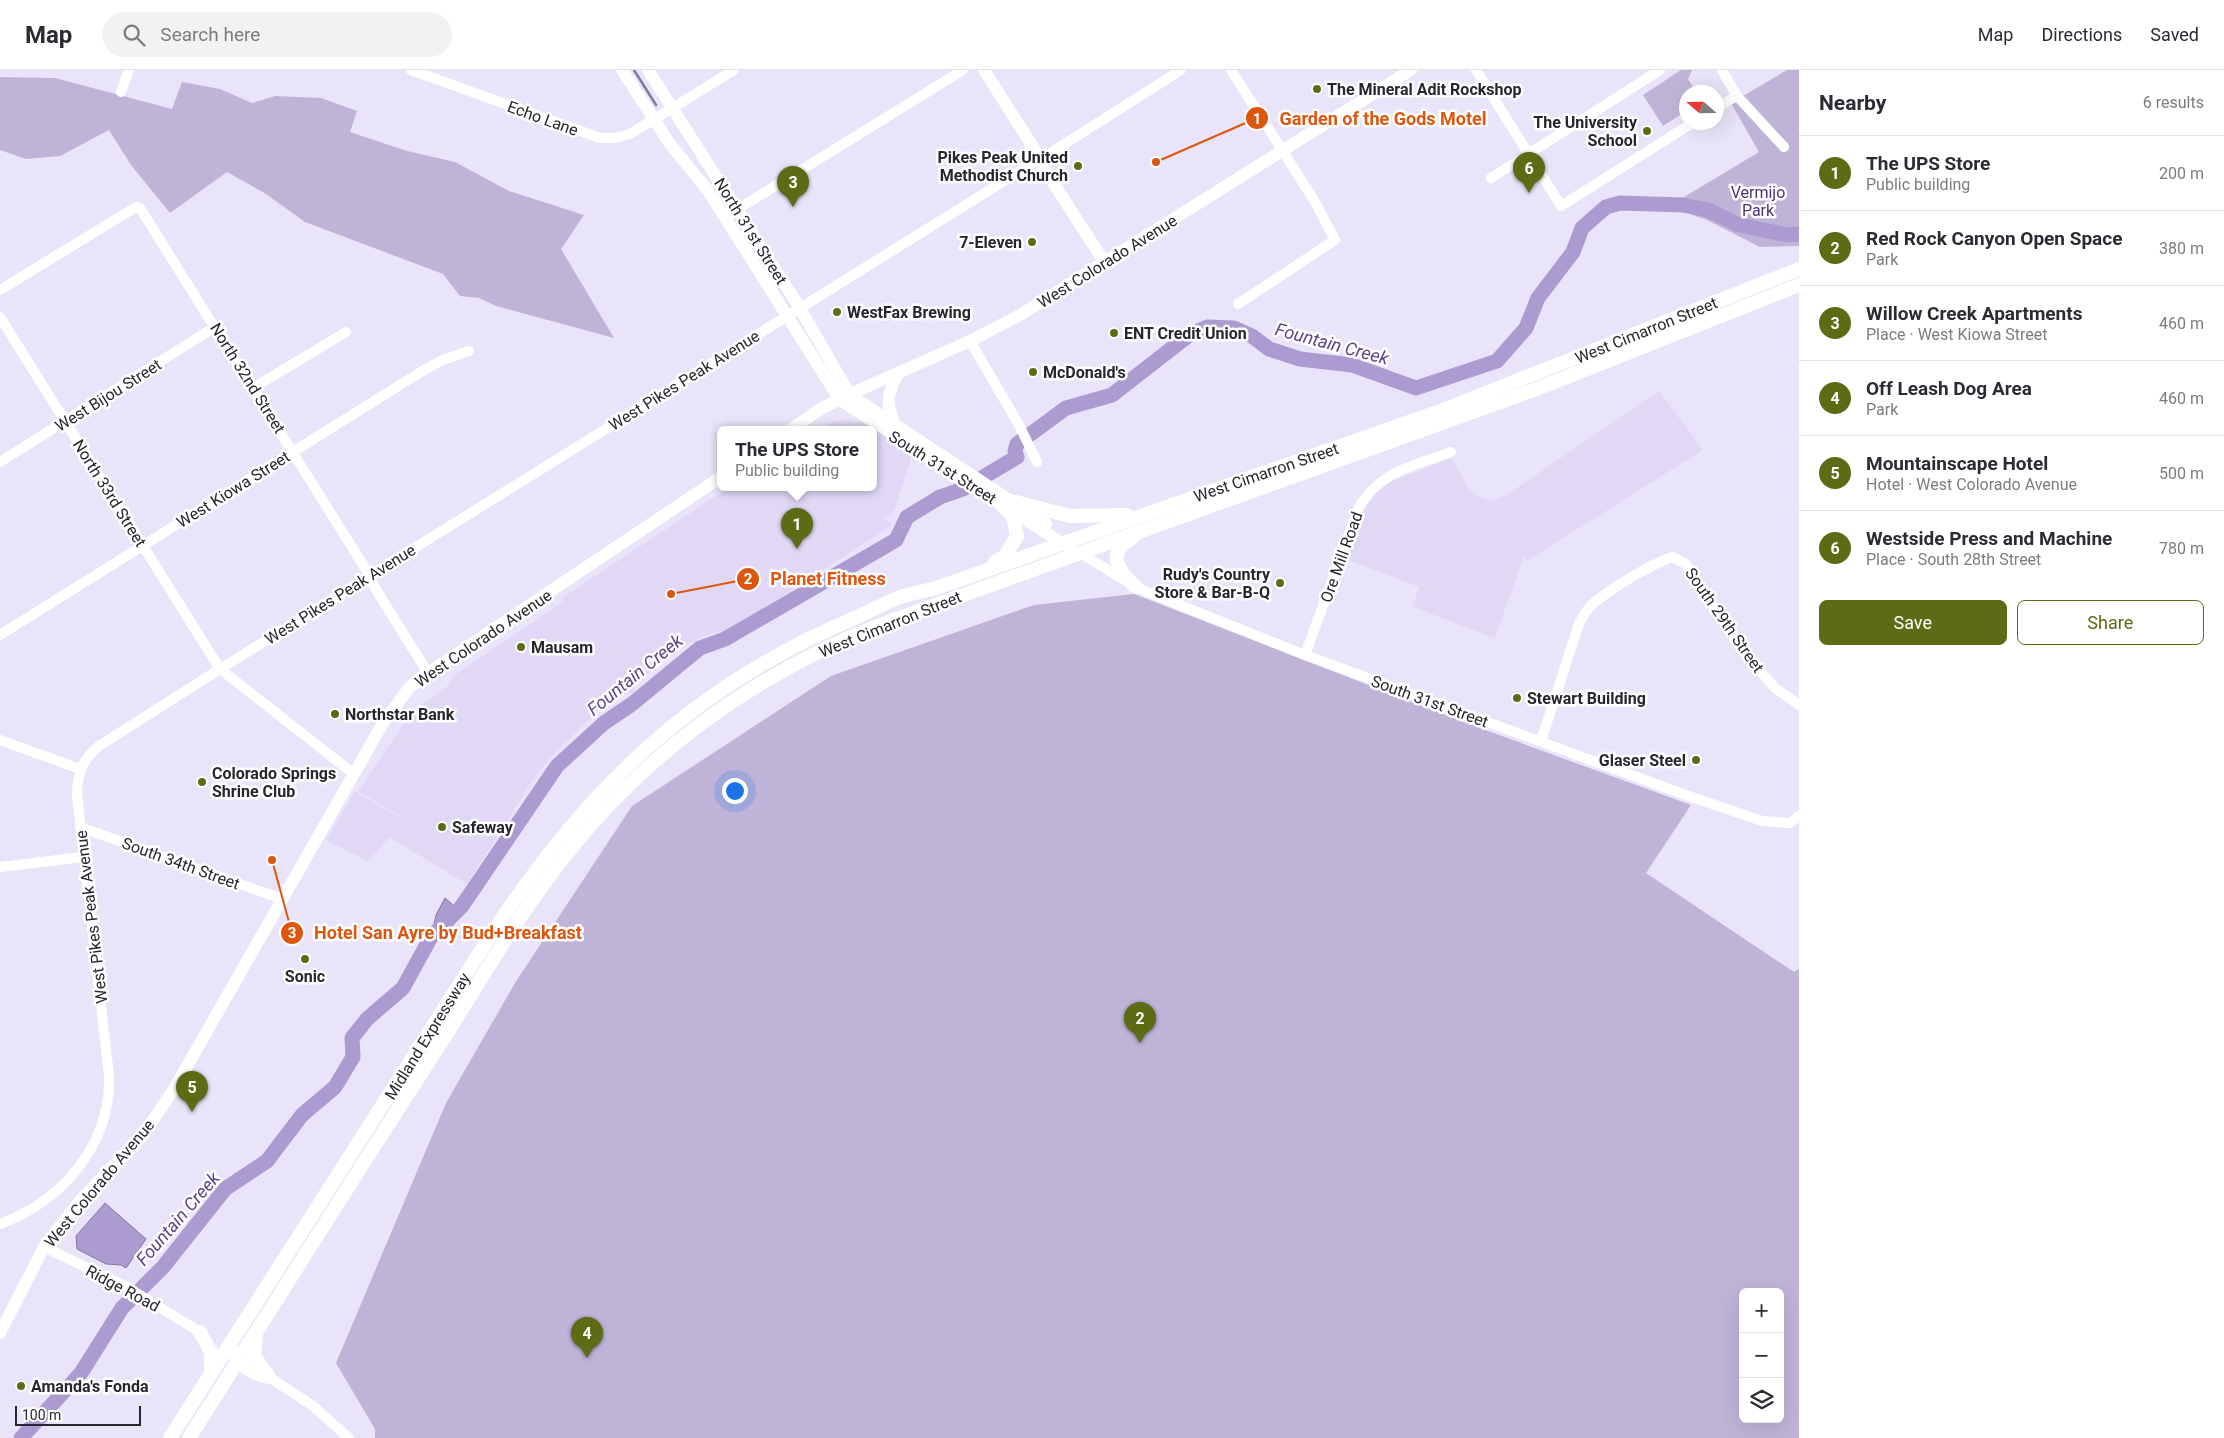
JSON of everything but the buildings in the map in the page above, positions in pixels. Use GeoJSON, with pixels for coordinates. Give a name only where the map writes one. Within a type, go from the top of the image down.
{"type":"FeatureCollection","features":[{"type":"Feature","properties":{"kind":"highway","name":"West Cimarron Street"},"geometry":{"type":"LineString","coordinates":[[737,680],[778,655],[832,627],[902,597],[936,588],[1443,410],[1799,269]]}},
{"type":"Feature","properties":{"kind":"highway","name":"West Cimarron Street"},"geometry":{"type":"LineString","coordinates":[[746,693],[798,662],[850,637],[1534,390],[1799,285]]}},
{"type":"Feature","properties":{"kind":"highway"},"geometry":{"type":"LineString","coordinates":[[1016,502],[1060,515],[1080,517],[1106,517],[1155,511]]}},
{"type":"Feature","properties":{"kind":"highway"},"geometry":{"type":"LineString","coordinates":[[936,588],[1005,556],[1017,536],[1013,516],[1000,503]]}},
{"type":"Feature","properties":{"kind":"highway"},"geometry":{"type":"LineString","coordinates":[[1136,587],[1121,574],[1116,562],[1123,546],[1144,531]]}},
{"type":"Feature","properties":{"kind":"highway","name":"Midland Expressway"},"geometry":{"type":"LineString","coordinates":[[170,1438],[491,935],[541,862],[577,817],[642,752],[694,709],[737,680]]}},
{"type":"Feature","properties":{"kind":"highway","name":"Midland Expressway"},"geometry":{"type":"LineString","coordinates":[[189,1438],[517,923],[559,862],[601,814],[647,767],[704,720],[746,693]]}},
{"type":"Feature","properties":{"kind":"highway"},"geometry":{"type":"LineString","coordinates":[[242,1326],[236,1346],[237,1362],[257,1374],[269,1377]]}},
{"type":"Feature","properties":{"kind":"highway"},"geometry":{"type":"LineString","coordinates":[[200,1332],[228,1346],[227,1368],[220,1388]]}},
{"type":"Feature","properties":{"kind":"highway"},"geometry":{"type":"LineString","coordinates":[[200,1332],[211,1352],[210,1376]]}},
{"type":"Feature","properties":{"kind":"highway"},"geometry":{"type":"LineString","coordinates":[[256,1333],[254,1356],[269,1377]]}},
{"type":"Feature","properties":{"kind":"main road","name":"North 31st Street"},"geometry":{"type":"LineString","coordinates":[[622,70],[653,120],[689,169],[709,192],[787,316]]}},
{"type":"Feature","properties":{"kind":"main road","name":"North 31st Street"},"geometry":{"type":"LineString","coordinates":[[648,70],[800,308],[845,398]]}},
{"type":"Feature","properties":{"kind":"main road"},"geometry":{"type":"LineString","coordinates":[[984,70],[1105,263]]}},
{"type":"Feature","properties":{"kind":"main road","name":"West Colorado Avenue"},"geometry":{"type":"LineString","coordinates":[[796,426],[822,408],[970,342],[1020,315],[1411,70]]}},
{"type":"Feature","properties":{"kind":"main road","name":"South 31st Street"},"geometry":{"type":"LineString","coordinates":[[787,316],[845,398],[990,491],[1016,502],[1080,553]]}},
{"type":"Feature","properties":{"kind":"main road"},"geometry":{"type":"LineString","coordinates":[[894,423],[887,406],[888,393],[898,373]]}},
{"type":"Feature","properties":{"kind":"main road","name":"South 31st Street"},"geometry":{"type":"LineString","coordinates":[[845,398],[894,423],[960,472]]}},
{"type":"Feature","properties":{"kind":"main road","name":"West Colorado Avenue"},"geometry":{"type":"LineString","coordinates":[[0,1333],[44,1247],[74,1208],[134,1146],[174,1089],[391,710],[409,688],[428,673],[717,480]]}},
{"type":"Feature","properties":{"kind":"main road","name":"South 31st Street"},"geometry":{"type":"LineString","coordinates":[[990,491],[1000,503],[1067,542]]}},
{"type":"Feature","properties":{"kind":"street"},"geometry":{"type":"LineString","coordinates":[[121,92],[128,70]]}},
{"type":"Feature","properties":{"kind":"street","name":"Echo Lane"},"geometry":{"type":"LineString","coordinates":[[411,70],[600,138],[615,138],[630,134],[672,109]]}},
{"type":"Feature","properties":{"kind":"street"},"geometry":{"type":"LineString","coordinates":[[672,109],[734,70]]}},
{"type":"Feature","properties":{"kind":"street"},"geometry":{"type":"LineString","coordinates":[[725,218],[962,70]]}},
{"type":"Feature","properties":{"kind":"street","name":"West Pikes Peak Avenue"},"geometry":{"type":"LineString","coordinates":[[0,1223],[23,1215],[58,1191],[86,1157],[106,1116],[109,1076],[83,857],[77,785],[80,769],[87,756],[99,746],[220,669],[787,316],[1041,162],[1181,70]]}},
{"type":"Feature","properties":{"kind":"street"},"geometry":{"type":"LineString","coordinates":[[1231,70],[1314,200],[1335,240],[1238,304]]}},
{"type":"Feature","properties":{"kind":"street"},"geometry":{"type":"LineString","coordinates":[[1476,70],[1561,206],[1681,130]]}},
{"type":"Feature","properties":{"kind":"street"},"geometry":{"type":"LineString","coordinates":[[1490,178],[1660,70]]}},
{"type":"Feature","properties":{"kind":"street"},"geometry":{"type":"LineString","coordinates":[[1722,70],[1737,96],[1784,147]]}},
{"type":"Feature","properties":{"kind":"street"},"geometry":{"type":"LineString","coordinates":[[1724,103],[1737,96]]}},
{"type":"Feature","properties":{"kind":"street","name":"North 32nd Street"},"geometry":{"type":"LineString","coordinates":[[0,290],[136,207],[140,208],[294,452],[428,673]]}},
{"type":"Feature","properties":{"kind":"street","name":"North 33rd Street"},"geometry":{"type":"LineString","coordinates":[[0,317],[220,669]]}},
{"type":"Feature","properties":{"kind":"street","name":"West Bijou Street"},"geometry":{"type":"LineString","coordinates":[[0,462],[215,327]]}},
{"type":"Feature","properties":{"kind":"street"},"geometry":{"type":"LineString","coordinates":[[254,388],[346,332]]}},
{"type":"Feature","properties":{"kind":"street"},"geometry":{"type":"LineString","coordinates":[[970,342],[1020,426],[1037,462]]}},
{"type":"Feature","properties":{"kind":"street","name":"West Kiowa Street"},"geometry":{"type":"LineString","coordinates":[[0,634],[424,370],[443,360],[469,351]]}},
{"type":"Feature","properties":{"kind":"street","name":"Ore Mill Road"},"geometry":{"type":"LineString","coordinates":[[1305,655],[1359,507],[1365,497],[1384,478],[1451,452]]}},
{"type":"Feature","properties":{"kind":"street","name":"South 31st Street"},"geometry":{"type":"LineString","coordinates":[[1080,553],[1136,587],[1305,655],[1541,742],[1762,821],[1790,823],[1799,816]]}},
{"type":"Feature","properties":{"kind":"street","name":"South 29th Street"},"geometry":{"type":"LineString","coordinates":[[1541,742],[1579,624],[1585,612],[1594,602],[1655,564],[1672,558],[1686,564],[1740,646],[1774,688],[1799,705]]}},
{"type":"Feature","properties":{"kind":"street"},"geometry":{"type":"LineString","coordinates":[[220,669],[354,774]]}},
{"type":"Feature","properties":{"kind":"street"},"geometry":{"type":"LineString","coordinates":[[0,740],[80,769]]}},
{"type":"Feature","properties":{"kind":"street","name":"South 34th Street"},"geometry":{"type":"LineString","coordinates":[[80,827],[282,899]]}},
{"type":"Feature","properties":{"kind":"street"},"geometry":{"type":"LineString","coordinates":[[0,866],[83,857]]}},
{"type":"Feature","properties":{"kind":"street","name":"Ridge Road"},"geometry":{"type":"LineString","coordinates":[[44,1247],[125,1286],[200,1332]]}},
{"type":"Feature","properties":{"kind":"street"},"geometry":{"type":"LineString","coordinates":[[269,1377],[313,1406],[349,1438]]}},
{"type":"Feature","properties":{"kind":"shaded area"},"geometry":{"type":"Polygon","coordinates":[[[1659,391],[1703,450],[1528,560],[1524,556],[1495,638],[1413,607],[1419,587],[1348,560],[1366,507],[1375,494],[1388,483],[1451,458],[1468,488],[1481,498],[1490,501],[1505,496],[1659,391]]]}},
{"type":"Feature","properties":{"kind":"shaded area"},"geometry":{"type":"Polygon","coordinates":[[[843,420],[866,423],[871,426],[825,426],[843,420]]]}},
{"type":"Feature","properties":{"kind":"shaded area"},"geometry":{"type":"Polygon","coordinates":[[[877,430],[913,453],[894,511],[883,518],[892,525],[734,628],[704,636],[674,652],[635,684],[635,692],[606,699],[597,712],[554,754],[535,777],[467,884],[389,837],[368,861],[326,840],[355,791],[399,817],[397,823],[400,816],[358,791],[412,712],[450,684],[452,677],[563,602],[566,606],[562,598],[723,491],[877,491],[877,430]]]}},
{"type":"Feature","properties":{"kind":"shaded area"},"geometry":{"type":"Polygon","coordinates":[[[445,898],[462,913],[450,927],[437,936],[432,933],[436,915],[445,898]]]}},
{"type":"Feature","properties":{"kind":"shaded area"},"geometry":{"type":"Polygon","coordinates":[[[105,1203],[146,1239],[126,1268],[121,1265],[106,1264],[77,1249],[76,1236],[105,1203]]]}},
{"type":"Feature","properties":{"kind":"green space"},"geometry":{"type":"Polygon","coordinates":[[[1681,70],[1692,70],[1688,79],[1692,85],[1679,85],[1679,116],[1663,126],[1643,95],[1681,70]]]}},
{"type":"Feature","properties":{"kind":"green space","name":"Vermijo Park"},"geometry":{"type":"Polygon","coordinates":[[[1787,70],[1799,70],[1799,246],[1760,247],[1707,220],[1681,211],[1664,209],[1759,152],[1731,103],[1787,70]]]}},
{"type":"Feature","properties":{"kind":"green space"},"geometry":{"type":"Polygon","coordinates":[[[0,77],[55,78],[172,109],[182,82],[220,89],[252,103],[275,96],[321,98],[357,111],[350,132],[407,151],[455,162],[509,191],[584,215],[561,249],[614,338],[496,306],[479,298],[460,296],[443,274],[305,222],[266,194],[227,172],[170,213],[131,165],[109,130],[60,156],[26,159],[0,150],[0,77]]]}},
{"type":"Feature","properties":{"kind":"green space"},"geometry":{"type":"Polygon","coordinates":[[[1134,594],[1466,723],[1691,805],[1646,873],[1794,972],[1799,969],[1799,1438],[375,1438],[375,1429],[336,1363],[446,1103],[515,983],[632,806],[831,676],[1034,605],[1134,594]]]}},
{"type":"Feature","properties":{"kind":"waterway"},"geometry":{"type":"LineString","coordinates":[[634,70],[656,105]]}},
{"type":"Feature","properties":{"kind":"waterway","name":"Fountain Creek"},"geometry":{"type":"LineString","coordinates":[[21,1438],[81,1373],[122,1308],[163,1267],[225,1189],[267,1161],[302,1115],[335,1087],[353,1057],[352,1038],[367,1019],[403,988],[431,937],[462,906],[557,766],[604,723],[632,704],[700,648],[725,639],[896,540],[907,517],[940,497],[963,489],[1017,457],[1015,451],[1017,444],[1066,408],[1112,395],[1189,335],[1207,327],[1234,328],[1252,336],[1269,349],[1300,359],[1352,365],[1416,388],[1497,361],[1526,328],[1538,298],[1573,252],[1582,228],[1606,207],[1620,203],[1683,205],[1708,210],[1739,225],[1788,235],[1799,234]]}},
{"type":"Feature","properties":{"kind":"place","name":"The Mineral Adit Rockshop"},"geometry":{"type":"Point","coordinates":[1317,89]}},
{"type":"Feature","properties":{"kind":"place","name":"The University School"},"geometry":{"type":"Point","coordinates":[1647,131]}},
{"type":"Feature","properties":{"kind":"place","name":"Garden of the Gods Motel"},"geometry":{"type":"Point","coordinates":[1156,162]}},
{"type":"Feature","properties":{"kind":"place","name":"Pikes Peak United Methodist Church"},"geometry":{"type":"Point","coordinates":[1078,166]}},
{"type":"Feature","properties":{"kind":"place","name":"Westside Press and Machine"},"geometry":{"type":"Point","coordinates":[1529,193]}},
{"type":"Feature","properties":{"kind":"place","name":"Willow Creek Apartments"},"geometry":{"type":"Point","coordinates":[793,207]}},
{"type":"Feature","properties":{"kind":"place","name":"7-Eleven"},"geometry":{"type":"Point","coordinates":[1032,242]}},
{"type":"Feature","properties":{"kind":"place","name":"WestFax Brewing"},"geometry":{"type":"Point","coordinates":[837,312]}},
{"type":"Feature","properties":{"kind":"place","name":"ENT Credit Union"},"geometry":{"type":"Point","coordinates":[1114,333]}},
{"type":"Feature","properties":{"kind":"place","name":"McDonald's"},"geometry":{"type":"Point","coordinates":[1033,372]}},
{"type":"Feature","properties":{"kind":"place","name":"The UPS Store"},"geometry":{"type":"Point","coordinates":[797,549]}},
{"type":"Feature","properties":{"kind":"place","name":"Rudy's Country Store & Bar-B-Q"},"geometry":{"type":"Point","coordinates":[1280,583]}},
{"type":"Feature","properties":{"kind":"place","name":"Planet Fitness"},"geometry":{"type":"Point","coordinates":[671,594]}},
{"type":"Feature","properties":{"kind":"place","name":"Mausam"},"geometry":{"type":"Point","coordinates":[521,647]}},
{"type":"Feature","properties":{"kind":"place","name":"Stewart Building"},"geometry":{"type":"Point","coordinates":[1517,698]}},
{"type":"Feature","properties":{"kind":"place","name":"Northstar Bank"},"geometry":{"type":"Point","coordinates":[335,714]}},
{"type":"Feature","properties":{"kind":"place","name":"Glaser Steel"},"geometry":{"type":"Point","coordinates":[1696,760]}},
{"type":"Feature","properties":{"kind":"place","name":"Colorado Springs Shrine Club"},"geometry":{"type":"Point","coordinates":[202,782]}},
{"type":"Feature","properties":{"kind":"place","name":"Safeway"},"geometry":{"type":"Point","coordinates":[442,827]}},
{"type":"Feature","properties":{"kind":"place","name":"Hotel San Ayre by Bud+Breakfast"},"geometry":{"type":"Point","coordinates":[272,860]}},
{"type":"Feature","properties":{"kind":"place","name":"Sonic"},"geometry":{"type":"Point","coordinates":[305,959]}},
{"type":"Feature","properties":{"kind":"place","name":"Red Rock Canyon Open Space"},"geometry":{"type":"Point","coordinates":[1140,1043]}},
{"type":"Feature","properties":{"kind":"place","name":"Mountainscape Hotel"},"geometry":{"type":"Point","coordinates":[192,1112]}},
{"type":"Feature","properties":{"kind":"place","name":"Off Leash Dog Area"},"geometry":{"type":"Point","coordinates":[587,1358]}},
{"type":"Feature","properties":{"kind":"place","name":"Amanda's Fonda"},"geometry":{"type":"Point","coordinates":[21,1386]}}]}
